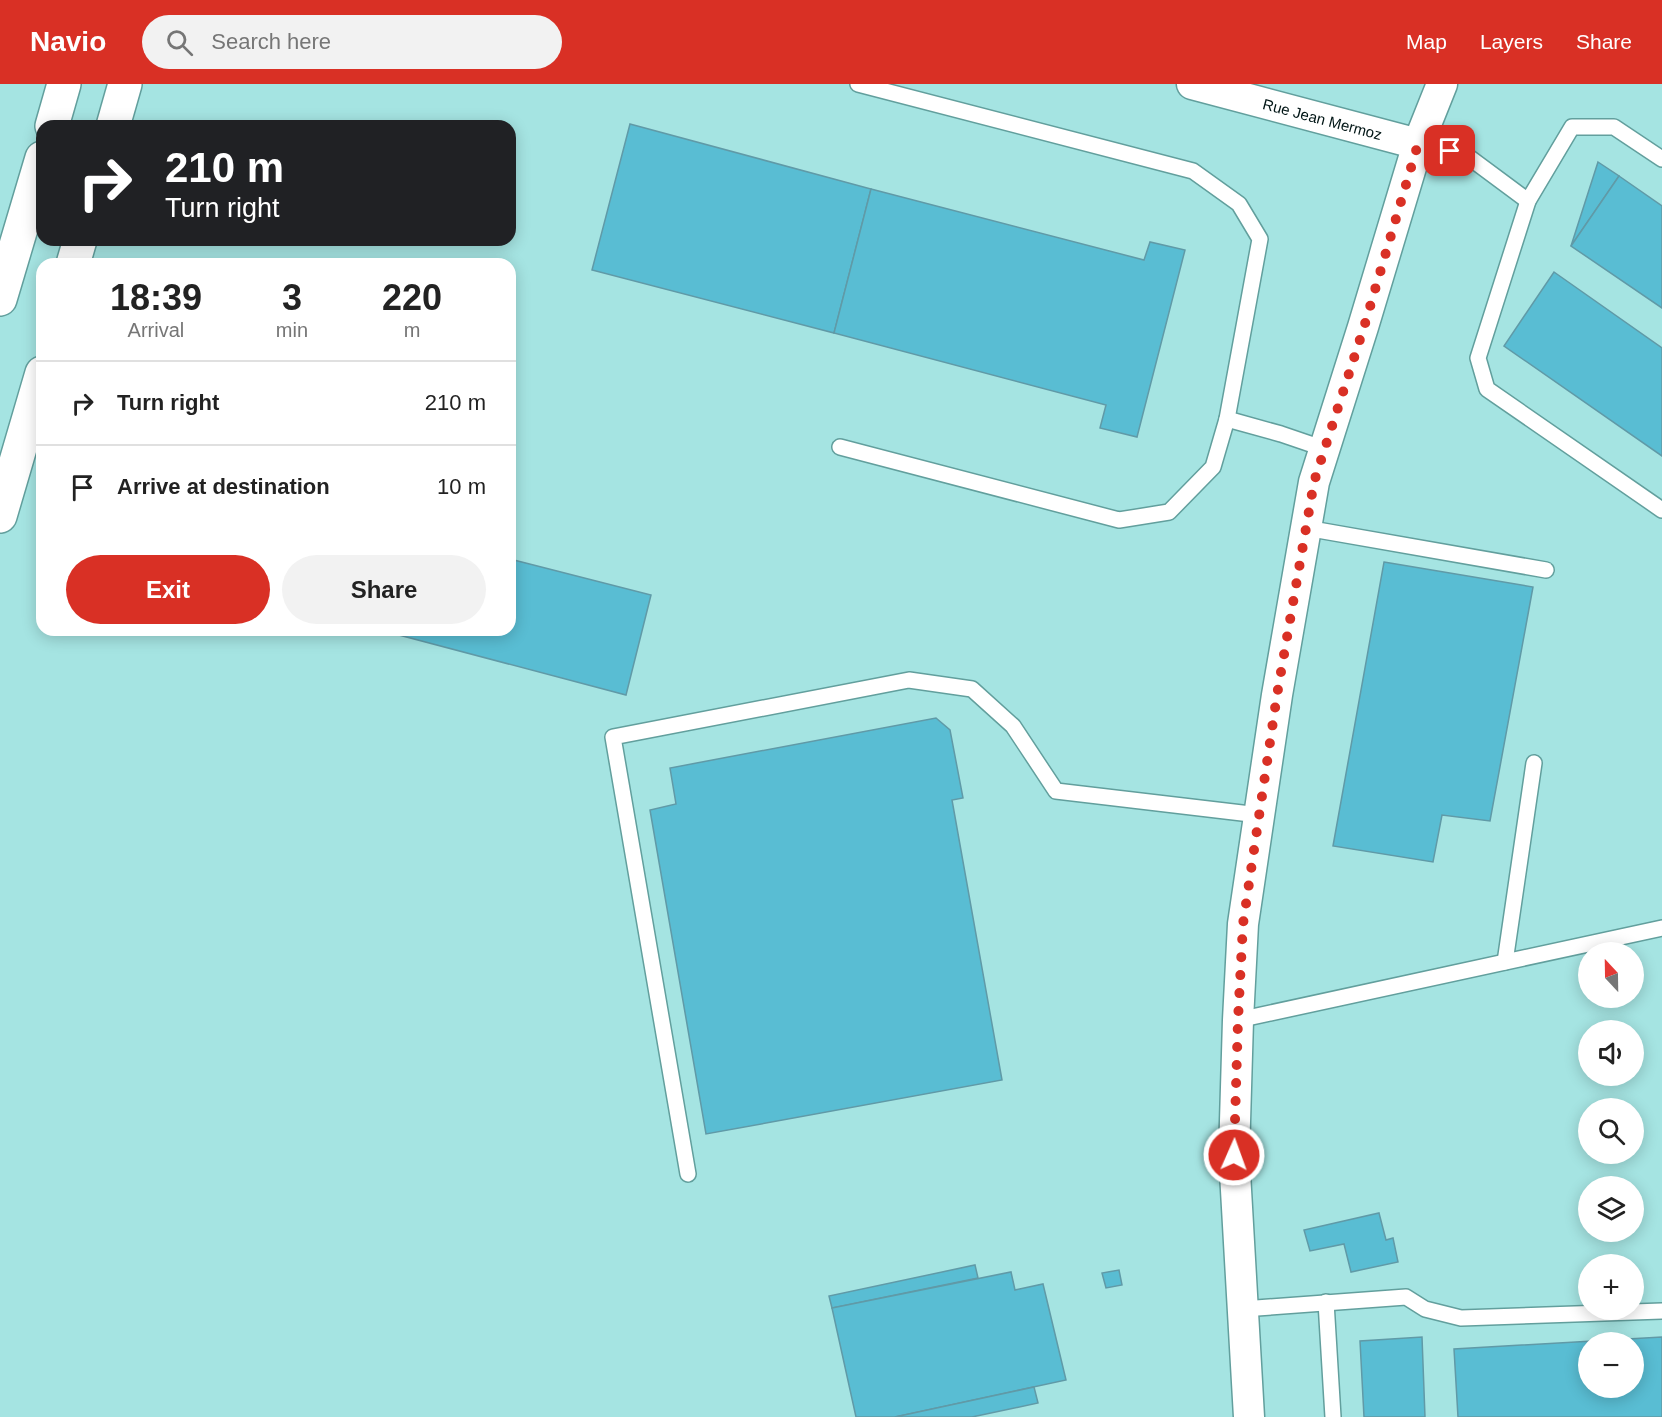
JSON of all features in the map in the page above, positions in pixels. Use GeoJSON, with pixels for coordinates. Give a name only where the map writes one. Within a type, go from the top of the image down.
{"type":"FeatureCollection","features":[{"type":"Feature","properties":{"kind":"highway"},"geometry":{"type":"LineString","coordinates":[[54,120],[64,84]]}},
{"type":"Feature","properties":{"kind":"highway"},"geometry":{"type":"LineString","coordinates":[[115,120],[125,84]]}},
{"type":"Feature","properties":{"kind":"highway"},"geometry":{"type":"LineString","coordinates":[[0,299],[36,178]]}},
{"type":"Feature","properties":{"kind":"highway"},"geometry":{"type":"LineString","coordinates":[[0,516],[36,393]]}},
{"type":"Feature","properties":{"kind":"street","name":"Rue Jean Mermoz"},"geometry":{"type":"LineString","coordinates":[[1192,84],[1418,144]]}},
{"type":"Feature","properties":{"kind":"street"},"geometry":{"type":"LineString","coordinates":[[1249,1417],[1234,1155],[1243,924],[1277,695],[1314,482],[1364,327],[1418,144],[1442,84]]}},
{"type":"Feature","properties":{"kind":"lane"},"geometry":{"type":"LineString","coordinates":[[840,447],[1119,520],[1169,512],[1213,467],[1227,419],[1260,239],[1239,204],[1193,171],[858,84]]}},
{"type":"Feature","properties":{"kind":"lane"},"geometry":{"type":"LineString","coordinates":[[1662,159],[1614,127],[1572,127],[1528,201],[1478,358],[1488,389],[1662,510]]}},
{"type":"Feature","properties":{"kind":"lane"},"geometry":{"type":"LineString","coordinates":[[1418,144],[1466,155],[1528,201]]}},
{"type":"Feature","properties":{"kind":"lane"},"geometry":{"type":"LineString","coordinates":[[1227,419],[1325,449]]}},
{"type":"Feature","properties":{"kind":"lane"},"geometry":{"type":"LineString","coordinates":[[1306,528],[1545,570]]}},
{"type":"Feature","properties":{"kind":"lane"},"geometry":{"type":"LineString","coordinates":[[688,1174],[613,737],[909,680],[972,689],[1013,726],[1056,791],[1259,815]]}},
{"type":"Feature","properties":{"kind":"lane"},"geometry":{"type":"LineString","coordinates":[[1505,962],[1534,763]]}},
{"type":"Feature","properties":{"kind":"lane"},"geometry":{"type":"LineString","coordinates":[[1238,1020],[1662,928]]}},
{"type":"Feature","properties":{"kind":"lane"},"geometry":{"type":"LineString","coordinates":[[1243,1309],[1406,1297],[1425,1309],[1461,1318],[1662,1311]]}},
{"type":"Feature","properties":{"kind":"lane"},"geometry":{"type":"LineString","coordinates":[[1326,1302],[1333,1417]]}},
{"type":"Feature","properties":{"kind":"building"},"geometry":{"type":"Polygon","coordinates":[[[630,124],[871,189],[834,333],[592,270],[630,124]]]}},
{"type":"Feature","properties":{"kind":"building"},"geometry":{"type":"Polygon","coordinates":[[[1598,162],[1619,176],[1571,246],[1598,162]]]}},
{"type":"Feature","properties":{"kind":"building"},"geometry":{"type":"Polygon","coordinates":[[[1619,176],[1662,206],[1662,308],[1571,246],[1619,176]]]}},
{"type":"Feature","properties":{"kind":"building"},"geometry":{"type":"Polygon","coordinates":[[[871,189],[1144,260],[1150,242],[1185,250],[1137,437],[1100,428],[1106,405],[834,333],[871,189]]]}},
{"type":"Feature","properties":{"kind":"building"},"geometry":{"type":"Polygon","coordinates":[[[1554,272],[1662,348],[1662,456],[1504,346],[1554,272]]]}},
{"type":"Feature","properties":{"kind":"building"},"geometry":{"type":"Polygon","coordinates":[[[516,561],[651,595],[626,695],[403,636],[516,636],[516,561]]]}},
{"type":"Feature","properties":{"kind":"building"},"geometry":{"type":"Polygon","coordinates":[[[1384,562],[1533,587],[1490,821],[1442,815],[1433,862],[1333,846],[1384,562]]]}},
{"type":"Feature","properties":{"kind":"building"},"geometry":{"type":"Polygon","coordinates":[[[936,718],[950,730],[963,798],[952,800],[1002,1080],[706,1134],[650,810],[676,804],[670,768],[936,718]]]}},
{"type":"Feature","properties":{"kind":"building"},"geometry":{"type":"Polygon","coordinates":[[[1379,1213],[1386,1240],[1393,1238],[1398,1262],[1351,1272],[1344,1244],[1310,1251],[1304,1230],[1379,1213]]]}},
{"type":"Feature","properties":{"kind":"building"},"geometry":{"type":"Polygon","coordinates":[[[975,1265],[978,1278],[832,1308],[829,1296],[975,1265]]]}},
{"type":"Feature","properties":{"kind":"building"},"geometry":{"type":"Polygon","coordinates":[[[1119,1270],[1122,1285],[1106,1288],[1102,1273],[1119,1270]]]}},
{"type":"Feature","properties":{"kind":"building"},"geometry":{"type":"Polygon","coordinates":[[[1011,1272],[1015,1290],[1043,1284],[1066,1380],[895,1417],[856,1417],[832,1308],[1011,1272]]]}},
{"type":"Feature","properties":{"kind":"building"},"geometry":{"type":"Polygon","coordinates":[[[1422,1337],[1425,1417],[1364,1417],[1360,1341],[1422,1337]]]}},
{"type":"Feature","properties":{"kind":"building"},"geometry":{"type":"Polygon","coordinates":[[[1662,1337],[1662,1417],[1458,1417],[1454,1349],[1578,1342],[1578,1398],[1644,1398],[1644,1338],[1662,1337]]]}},
{"type":"Feature","properties":{"kind":"building"},"geometry":{"type":"Polygon","coordinates":[[[1034,1387],[1038,1403],[972,1417],[895,1417],[1034,1387]]]}},
{"type":"Feature","properties":{"kind":"route"},"geometry":{"type":"LineString","coordinates":[[1234,1155],[1243,924],[1277,695],[1314,482],[1364,327],[1418,144],[1450,151]]}}]}
